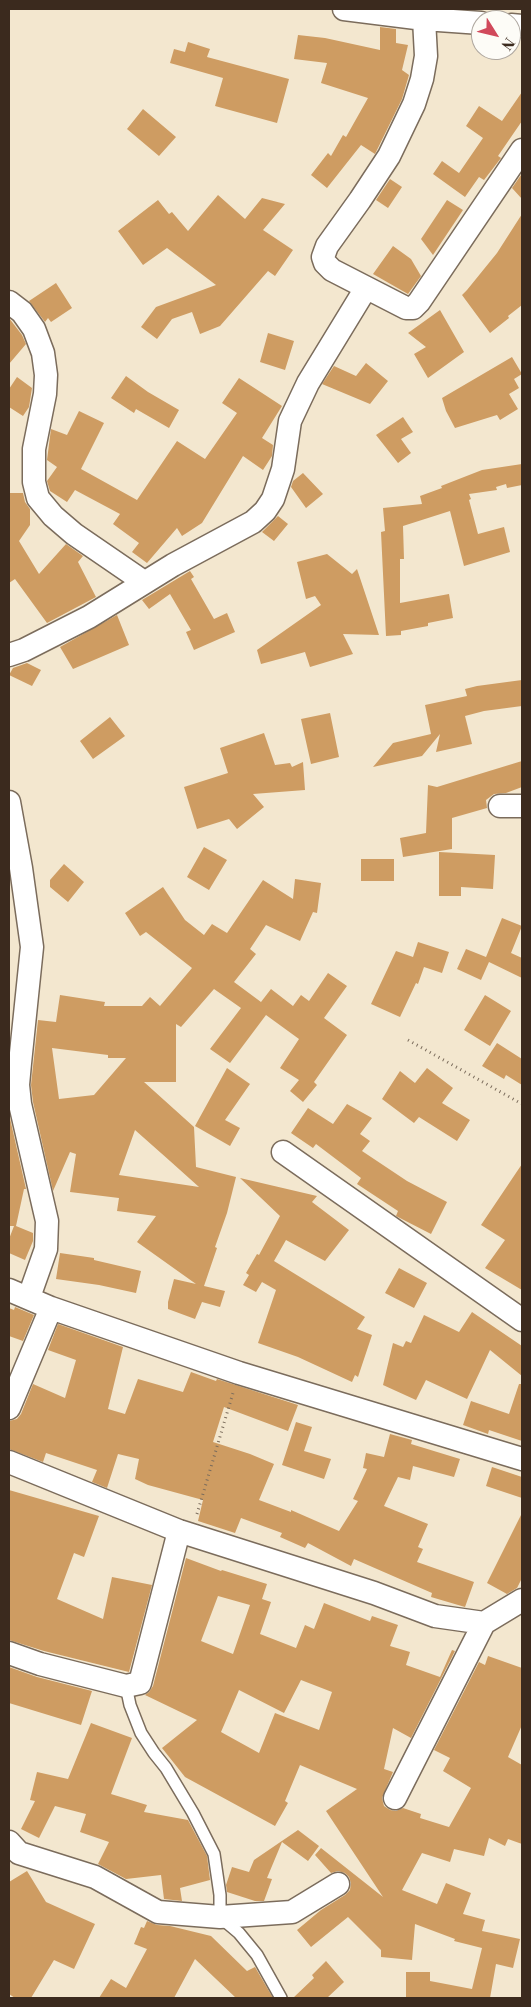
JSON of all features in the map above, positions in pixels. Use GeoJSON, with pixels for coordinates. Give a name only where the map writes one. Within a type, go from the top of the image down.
{"type":"FeatureCollection","features":[{"type":"Feature","properties":{"kind":"street"},"geometry":{"type":"LineString","coordinates":[[344,9],[424,19],[471,22]]}},
{"type":"Feature","properties":{"kind":"street"},"geometry":{"type":"LineString","coordinates":[[424,19],[426,56],[422,79],[407,120],[389,156],[327,246],[323,257],[325,262],[332,270],[406,308],[416,306],[522,150]]}},
{"type":"Feature","properties":{"kind":"street"},"geometry":{"type":"LineString","coordinates":[[9,655],[24,650],[74,625],[144,582],[253,522],[265,511],[273,499],[283,469],[290,421],[308,383],[366,288]]}},
{"type":"Feature","properties":{"kind":"street"},"geometry":{"type":"LineString","coordinates":[[9,302],[22,312],[34,329],[43,353],[46,375],[44,402],[34,448],[34,482],[38,498],[53,516],[74,534],[144,582]]}},
{"type":"Feature","properties":{"kind":"street"},"geometry":{"type":"LineString","coordinates":[[9,802],[21,868],[32,947],[18,1085],[20,1104],[47,1221],[46,1249],[19,1294],[50,1308],[239,1373],[522,1459]]}},
{"type":"Feature","properties":{"kind":"street"},"geometry":{"type":"LineString","coordinates":[[500,806],[522,806]]}},
{"type":"Feature","properties":{"kind":"street"},"geometry":{"type":"LineString","coordinates":[[282,1152],[522,1320]]}},
{"type":"Feature","properties":{"kind":"street"},"geometry":{"type":"LineString","coordinates":[[9,1408],[50,1308]]}},
{"type":"Feature","properties":{"kind":"street"},"geometry":{"type":"LineString","coordinates":[[9,1462],[185,1533],[374,1593],[436,1616],[484,1623]]}},
{"type":"Feature","properties":{"kind":"street"},"geometry":{"type":"LineString","coordinates":[[9,1652],[40,1664],[126,1686],[140,1683],[185,1533]]}},
{"type":"Feature","properties":{"kind":"street"},"geometry":{"type":"LineString","coordinates":[[395,1798],[484,1623],[522,1600]]}},
{"type":"Feature","properties":{"kind":"street"},"geometry":{"type":"LineString","coordinates":[[9,1842],[19,1852],[96,1877],[158,1912],[220,1917],[292,1912],[338,1884]]}},
{"type":"Feature","properties":{"kind":"lane"},"geometry":{"type":"LineString","coordinates":[[126,1686],[130,1705],[142,1733],[193,1813],[214,1854],[220,1895],[220,1917],[239,1932],[257,1955],[281,1998]]}},
{"type":"Feature","properties":{"kind":"path"},"geometry":{"type":"LineString","coordinates":[[408,1040],[522,1104]]}},
{"type":"Feature","properties":{"kind":"path"},"geometry":{"type":"LineString","coordinates":[[185,1533],[239,1373]]}},
{"type":"Feature","properties":{"kind":"building"},"geometry":{"type":"Polygon","coordinates":[[[380,27],[396,29],[396,43],[408,45],[402,70],[409,75],[402,99],[375,154],[361,145],[327,188],[311,175],[328,153],[331,156],[343,135],[346,137],[368,98],[321,83],[327,63],[294,59],[298,35],[325,38],[380,50],[380,27]]]}},
{"type":"Feature","properties":{"kind":"building"},"geometry":{"type":"Polygon","coordinates":[[[188,42],[210,49],[207,57],[289,79],[277,123],[215,106],[223,78],[170,63],[174,49],[185,52],[188,42]]]}},
{"type":"Feature","properties":{"kind":"building"},"geometry":{"type":"Polygon","coordinates":[[[522,92],[522,121],[498,156],[501,158],[484,180],[479,177],[465,197],[433,174],[442,161],[459,173],[483,138],[466,126],[479,106],[502,121],[522,92]]]}},
{"type":"Feature","properties":{"kind":"building"},"geometry":{"type":"Polygon","coordinates":[[[143,109],[176,137],[159,156],[127,129],[143,109]]]}},
{"type":"Feature","properties":{"kind":"building"},"geometry":{"type":"Polygon","coordinates":[[[522,176],[522,199],[512,188],[522,176]]]}},
{"type":"Feature","properties":{"kind":"building"},"geometry":{"type":"Polygon","coordinates":[[[390,179],[402,187],[388,208],[376,200],[390,179]]]}},
{"type":"Feature","properties":{"kind":"building"},"geometry":{"type":"Polygon","coordinates":[[[218,195],[245,219],[262,198],[285,204],[263,230],[293,250],[275,276],[268,271],[220,326],[200,334],[192,312],[172,319],[157,339],[141,327],[156,307],[216,285],[167,248],[143,265],[118,231],[158,200],[169,214],[172,212],[188,231],[218,195]]]}},
{"type":"Feature","properties":{"kind":"building"},"geometry":{"type":"Polygon","coordinates":[[[447,200],[463,210],[433,255],[421,239],[447,200]]]}},
{"type":"Feature","properties":{"kind":"building"},"geometry":{"type":"Polygon","coordinates":[[[522,214],[522,305],[490,333],[462,295],[497,253],[522,214]]]}},
{"type":"Feature","properties":{"kind":"building"},"geometry":{"type":"Polygon","coordinates":[[[393,246],[411,259],[421,276],[408,294],[373,274],[393,246]]]}},
{"type":"Feature","properties":{"kind":"building"},"geometry":{"type":"Polygon","coordinates":[[[56,283],[72,308],[51,322],[48,318],[45,322],[29,301],[56,283]]]}},
{"type":"Feature","properties":{"kind":"building"},"geometry":{"type":"Polygon","coordinates":[[[440,310],[464,352],[428,378],[414,354],[426,347],[408,333],[440,310]]]}},
{"type":"Feature","properties":{"kind":"building"},"geometry":{"type":"Polygon","coordinates":[[[9,318],[22,335],[26,344],[9,364],[9,318]]]}},
{"type":"Feature","properties":{"kind":"building"},"geometry":{"type":"Polygon","coordinates":[[[268,333],[294,341],[285,370],[260,362],[268,333]]]}},
{"type":"Feature","properties":{"kind":"building"},"geometry":{"type":"Polygon","coordinates":[[[512,357],[522,374],[514,379],[519,388],[509,394],[518,409],[500,420],[497,415],[455,428],[442,398],[512,357]]]}},
{"type":"Feature","properties":{"kind":"building"},"geometry":{"type":"Polygon","coordinates":[[[366,363],[388,381],[370,404],[322,384],[334,366],[356,376],[366,363]]]}},
{"type":"Feature","properties":{"kind":"building"},"geometry":{"type":"Polygon","coordinates":[[[126,376],[148,392],[179,410],[169,428],[136,409],[134,413],[111,398],[126,376]]]}},
{"type":"Feature","properties":{"kind":"building"},"geometry":{"type":"Polygon","coordinates":[[[17,377],[32,388],[29,407],[23,416],[9,407],[9,389],[17,377]]]}},
{"type":"Feature","properties":{"kind":"building"},"geometry":{"type":"Polygon","coordinates":[[[239,378],[282,406],[262,438],[273,445],[272,456],[263,470],[243,456],[202,523],[182,536],[177,528],[147,563],[132,552],[139,543],[113,524],[120,514],[75,490],[67,502],[50,491],[47,481],[57,467],[47,460],[51,429],[67,435],[79,411],[104,423],[81,469],[137,500],[177,441],[205,459],[237,413],[222,403],[239,378]]]}},
{"type":"Feature","properties":{"kind":"building"},"geometry":{"type":"Polygon","coordinates":[[[403,417],[413,432],[401,439],[411,453],[398,463],[376,435],[403,417]]]}},
{"type":"Feature","properties":{"kind":"building"},"geometry":{"type":"Polygon","coordinates":[[[522,464],[522,485],[507,488],[506,484],[496,487],[497,490],[469,494],[478,534],[504,527],[510,552],[464,566],[450,511],[403,526],[404,559],[400,559],[400,603],[449,594],[453,618],[428,623],[428,626],[401,631],[401,635],[386,636],[381,532],[385,531],[383,508],[422,504],[420,496],[442,488],[441,486],[482,470],[522,464]]]}},
{"type":"Feature","properties":{"kind":"building"},"geometry":{"type":"Polygon","coordinates":[[[303,473],[323,494],[306,508],[291,487],[293,481],[303,473]]]}},
{"type":"Feature","properties":{"kind":"building"},"geometry":{"type":"Polygon","coordinates":[[[10,493],[23,493],[25,502],[30,509],[30,525],[19,541],[39,574],[66,544],[83,556],[78,562],[96,597],[47,623],[15,579],[9,583],[10,493]]]}},
{"type":"Feature","properties":{"kind":"building"},"geometry":{"type":"Polygon","coordinates":[[[278,516],[288,524],[274,541],[262,532],[278,516]]]}},
{"type":"Feature","properties":{"kind":"building"},"geometry":{"type":"Polygon","coordinates":[[[327,554],[352,574],[357,569],[379,635],[343,634],[353,654],[310,667],[305,652],[261,664],[257,650],[321,605],[315,596],[306,599],[297,562],[327,554]]]}},
{"type":"Feature","properties":{"kind":"building"},"geometry":{"type":"Polygon","coordinates":[[[190,571],[194,577],[191,579],[214,619],[227,613],[235,632],[194,650],[186,632],[191,630],[170,594],[149,609],[142,600],[190,571]]]}},
{"type":"Feature","properties":{"kind":"building"},"geometry":{"type":"Polygon","coordinates":[[[117,615],[129,645],[73,669],[60,647],[117,615]]]}},
{"type":"Feature","properties":{"kind":"building"},"geometry":{"type":"Polygon","coordinates":[[[27,663],[41,670],[32,686],[9,675],[13,668],[27,663]]]}},
{"type":"Feature","properties":{"kind":"building"},"geometry":{"type":"Polygon","coordinates":[[[522,680],[522,706],[484,711],[465,716],[472,744],[436,752],[440,734],[422,756],[373,767],[393,743],[431,734],[425,705],[467,696],[465,689],[522,680]]]}},
{"type":"Feature","properties":{"kind":"building"},"geometry":{"type":"Polygon","coordinates":[[[330,713],[339,757],[311,764],[301,719],[330,713]]]}},
{"type":"Feature","properties":{"kind":"building"},"geometry":{"type":"Polygon","coordinates":[[[110,717],[125,736],[93,759],[80,741],[110,717]]]}},
{"type":"Feature","properties":{"kind":"building"},"geometry":{"type":"Polygon","coordinates":[[[264,733],[275,765],[290,763],[292,767],[303,762],[305,790],[253,794],[264,807],[237,829],[229,819],[197,829],[184,787],[228,773],[220,748],[264,733]]]}},
{"type":"Feature","properties":{"kind":"building"},"geometry":{"type":"Polygon","coordinates":[[[522,761],[522,787],[506,793],[494,794],[486,800],[487,808],[452,818],[452,849],[403,857],[400,838],[426,833],[428,785],[437,787],[522,761]]]}},
{"type":"Feature","properties":{"kind":"building"},"geometry":{"type":"Polygon","coordinates":[[[204,847],[227,860],[209,890],[187,877],[204,847]]]}},
{"type":"Feature","properties":{"kind":"building"},"geometry":{"type":"Polygon","coordinates":[[[439,852],[495,855],[493,889],[461,887],[461,896],[439,896],[439,852]]]}},
{"type":"Feature","properties":{"kind":"building"},"geometry":{"type":"Polygon","coordinates":[[[361,859],[394,859],[394,881],[361,881],[361,859]]]}},
{"type":"Feature","properties":{"kind":"building"},"geometry":{"type":"Polygon","coordinates":[[[64,864],[84,882],[68,902],[50,887],[50,880],[64,864]]]}},
{"type":"Feature","properties":{"kind":"building"},"geometry":{"type":"Polygon","coordinates":[[[295,879],[321,883],[317,913],[313,912],[300,941],[266,925],[250,949],[256,954],[234,982],[261,1002],[271,989],[293,1006],[301,995],[309,1001],[328,973],[347,986],[324,1018],[347,1035],[314,1082],[317,1085],[303,1102],[290,1091],[299,1080],[280,1068],[299,1039],[266,1015],[230,1063],[210,1049],[241,1008],[214,989],[181,1027],[176,1024],[176,1082],[144,1082],[194,1127],[196,1167],[236,1177],[227,1213],[215,1247],[217,1248],[204,1286],[225,1291],[220,1307],[202,1302],[195,1319],[168,1309],[168,1302],[174,1279],[196,1284],[137,1242],[156,1216],[117,1211],[119,1198],[70,1192],[76,1154],[70,1152],[53,1191],[31,1085],[38,1020],[56,1022],[60,995],[105,1002],[104,1006],[142,1006],[150,997],[160,1006],[192,968],[146,932],[140,936],[125,913],[163,887],[185,920],[204,935],[212,924],[227,933],[263,880],[293,899],[295,879]],[[52,1048],[59,1099],[94,1095],[126,1058],[108,1058],[108,1055],[52,1048]],[[135,1130],[119,1175],[199,1187],[170,1161],[135,1130]]]}},
{"type":"Feature","properties":{"kind":"building"},"geometry":{"type":"Polygon","coordinates":[[[502,918],[522,926],[511,953],[522,958],[522,978],[489,962],[481,980],[457,969],[466,949],[486,957],[502,918]]]}},
{"type":"Feature","properties":{"kind":"building"},"geometry":{"type":"Polygon","coordinates":[[[418,942],[449,952],[442,973],[424,967],[418,984],[416,983],[400,1017],[371,1004],[396,951],[413,957],[418,942]]]}},
{"type":"Feature","properties":{"kind":"building"},"geometry":{"type":"Polygon","coordinates":[[[485,995],[511,1011],[490,1046],[464,1030],[485,995]]]}},
{"type":"Feature","properties":{"kind":"building"},"geometry":{"type":"Polygon","coordinates":[[[497,1043],[522,1059],[522,1085],[506,1075],[504,1079],[482,1066],[497,1043]]]}},
{"type":"Feature","properties":{"kind":"building"},"geometry":{"type":"Polygon","coordinates":[[[227,1068],[250,1084],[225,1120],[240,1128],[230,1146],[195,1126],[227,1068]]]}},
{"type":"Feature","properties":{"kind":"building"},"geometry":{"type":"Polygon","coordinates":[[[427,1068],[453,1088],[442,1103],[470,1120],[457,1141],[419,1117],[414,1123],[382,1099],[400,1071],[415,1083],[427,1068]]]}},
{"type":"Feature","properties":{"kind":"building"},"geometry":{"type":"Polygon","coordinates":[[[347,1104],[372,1118],[360,1134],[370,1141],[362,1151],[407,1181],[447,1202],[431,1234],[396,1216],[398,1211],[357,1184],[361,1178],[316,1144],[313,1148],[291,1133],[308,1108],[333,1124],[347,1104]]]}},
{"type":"Feature","properties":{"kind":"building"},"geometry":{"type":"Polygon","coordinates":[[[9,1114],[26,1189],[24,1189],[16,1226],[33,1233],[33,1241],[25,1260],[9,1253],[9,1239],[14,1226],[9,1226],[9,1114]]]}},
{"type":"Feature","properties":{"kind":"building"},"geometry":{"type":"Polygon","coordinates":[[[522,1164],[522,1290],[485,1268],[505,1240],[481,1225],[522,1164]]]}},
{"type":"Feature","properties":{"kind":"building"},"geometry":{"type":"Polygon","coordinates":[[[240,1178],[317,1196],[312,1202],[349,1230],[325,1261],[286,1240],[274,1261],[365,1317],[357,1329],[372,1335],[358,1377],[355,1375],[352,1382],[298,1357],[258,1343],[276,1290],[262,1282],[256,1292],[243,1285],[249,1275],[246,1273],[257,1254],[259,1255],[280,1216],[240,1178]]]}},
{"type":"Feature","properties":{"kind":"building"},"geometry":{"type":"Polygon","coordinates":[[[60,1253],[94,1258],[94,1260],[141,1271],[136,1293],[99,1285],[56,1279],[60,1253]]]}},
{"type":"Feature","properties":{"kind":"building"},"geometry":{"type":"Polygon","coordinates":[[[399,1268],[427,1283],[414,1308],[385,1293],[399,1268]]]}},
{"type":"Feature","properties":{"kind":"building"},"geometry":{"type":"Polygon","coordinates":[[[15,1307],[34,1315],[23,1341],[9,1336],[9,1308],[14,1310],[15,1307]]]}},
{"type":"Feature","properties":{"kind":"building"},"geometry":{"type":"Polygon","coordinates":[[[472,1312],[522,1346],[522,1376],[490,1350],[467,1399],[426,1380],[416,1400],[383,1385],[393,1343],[403,1347],[406,1341],[411,1343],[424,1315],[459,1332],[472,1312]]]}},
{"type":"Feature","properties":{"kind":"building"},"geometry":{"type":"Polygon","coordinates":[[[58,1324],[123,1347],[108,1409],[125,1414],[138,1379],[183,1392],[191,1372],[298,1405],[288,1431],[224,1407],[213,1442],[274,1464],[259,1500],[291,1512],[291,1510],[339,1531],[358,1501],[353,1499],[367,1469],[363,1468],[366,1453],[384,1457],[390,1434],[412,1440],[411,1444],[460,1459],[454,1477],[413,1466],[410,1480],[398,1477],[384,1506],[428,1524],[418,1547],[423,1549],[417,1562],[474,1582],[465,1607],[431,1597],[432,1593],[354,1559],[351,1566],[308,1543],[305,1548],[280,1537],[282,1533],[241,1518],[235,1533],[198,1521],[203,1500],[148,1485],[135,1479],[139,1459],[118,1454],[107,1488],[92,1482],[97,1470],[46,1453],[43,1462],[9,1449],[9,1421],[17,1419],[21,1414],[33,1384],[65,1398],[76,1360],[48,1350],[58,1324]]]}},
{"type":"Feature","properties":{"kind":"building"},"geometry":{"type":"Polygon","coordinates":[[[519,1384],[522,1384],[522,1441],[489,1430],[488,1434],[463,1425],[471,1401],[509,1414],[519,1384]]]}},
{"type":"Feature","properties":{"kind":"building"},"geometry":{"type":"Polygon","coordinates":[[[296,1422],[312,1427],[304,1451],[331,1459],[324,1479],[282,1465],[296,1422]]]}},
{"type":"Feature","properties":{"kind":"building"},"geometry":{"type":"Polygon","coordinates":[[[492,1467],[522,1477],[522,1498],[486,1486],[492,1467]]]}},
{"type":"Feature","properties":{"kind":"building"},"geometry":{"type":"Polygon","coordinates":[[[9,1490],[99,1516],[84,1557],[74,1553],[57,1599],[103,1619],[112,1577],[152,1585],[129,1672],[44,1651],[9,1640],[9,1490]]]}},
{"type":"Feature","properties":{"kind":"building"},"geometry":{"type":"Polygon","coordinates":[[[522,1513],[522,1578],[517,1588],[507,1594],[487,1583],[522,1513]]]}},
{"type":"Feature","properties":{"kind":"building"},"geometry":{"type":"Polygon","coordinates":[[[186,1558],[221,1571],[267,1584],[262,1599],[271,1602],[260,1634],[296,1648],[305,1625],[314,1629],[324,1603],[370,1621],[372,1616],[398,1625],[390,1646],[410,1652],[406,1665],[440,1677],[452,1650],[455,1651],[411,1738],[393,1728],[384,1769],[393,1772],[382,1798],[384,1806],[390,1810],[396,1811],[403,1808],[421,1814],[420,1818],[449,1827],[471,1788],[443,1771],[450,1758],[434,1750],[479,1662],[485,1665],[488,1656],[522,1668],[522,1725],[508,1757],[522,1765],[522,1844],[508,1839],[505,1846],[489,1838],[484,1856],[454,1849],[450,1862],[422,1853],[402,1890],[437,1904],[446,1883],[471,1893],[463,1914],[485,1920],[482,1931],[520,1939],[513,1968],[496,1964],[490,1998],[406,1998],[406,1972],[430,1972],[430,1981],[472,1989],[482,1948],[454,1941],[455,1939],[415,1924],[412,1960],[381,1957],[381,1950],[348,1917],[311,1947],[297,1930],[321,1910],[345,1895],[350,1890],[351,1883],[345,1873],[338,1871],[331,1873],[315,1855],[321,1848],[383,1897],[326,1811],[357,1789],[300,1765],[285,1801],[288,1803],[275,1826],[185,1777],[162,1748],[197,1720],[145,1695],[153,1686],[186,1558]],[[218,1596],[201,1641],[233,1654],[250,1605],[218,1596]],[[301,1680],[284,1713],[239,1690],[221,1732],[259,1753],[275,1713],[319,1730],[332,1692],[301,1680]]]}},
{"type":"Feature","properties":{"kind":"building"},"geometry":{"type":"Polygon","coordinates":[[[9,1667],[37,1677],[92,1691],[81,1725],[9,1703],[9,1667]]]}},
{"type":"Feature","properties":{"kind":"building"},"geometry":{"type":"Polygon","coordinates":[[[91,1723],[132,1738],[111,1794],[147,1805],[144,1812],[188,1820],[207,1856],[210,1880],[180,1888],[182,1901],[164,1899],[161,1875],[126,1879],[98,1864],[109,1842],[80,1832],[86,1814],[55,1806],[39,1838],[21,1829],[35,1801],[30,1800],[37,1772],[68,1779],[91,1723]]]}},
{"type":"Feature","properties":{"kind":"building"},"geometry":{"type":"Polygon","coordinates":[[[298,1830],[319,1846],[308,1861],[282,1842],[267,1878],[272,1879],[264,1901],[255,1901],[227,1892],[226,1885],[232,1867],[249,1872],[254,1860],[298,1830]]]}},
{"type":"Feature","properties":{"kind":"building"},"geometry":{"type":"Polygon","coordinates":[[[27,1871],[46,1902],[95,1924],[74,1969],[54,1960],[31,1998],[15,1998],[9,1994],[9,1882],[27,1871]]]}},
{"type":"Feature","properties":{"kind":"building"},"geometry":{"type":"Polygon","coordinates":[[[147,1921],[157,1925],[170,1926],[211,1936],[247,1971],[255,1967],[273,1998],[236,1998],[195,1959],[174,1998],[99,1998],[111,1979],[126,1988],[147,1949],[134,1944],[141,1927],[144,1928],[147,1921]]]}},
{"type":"Feature","properties":{"kind":"building"},"geometry":{"type":"Polygon","coordinates":[[[326,1961],[344,1982],[327,1998],[293,1998],[314,1978],[312,1975],[326,1961]]]}}]}
